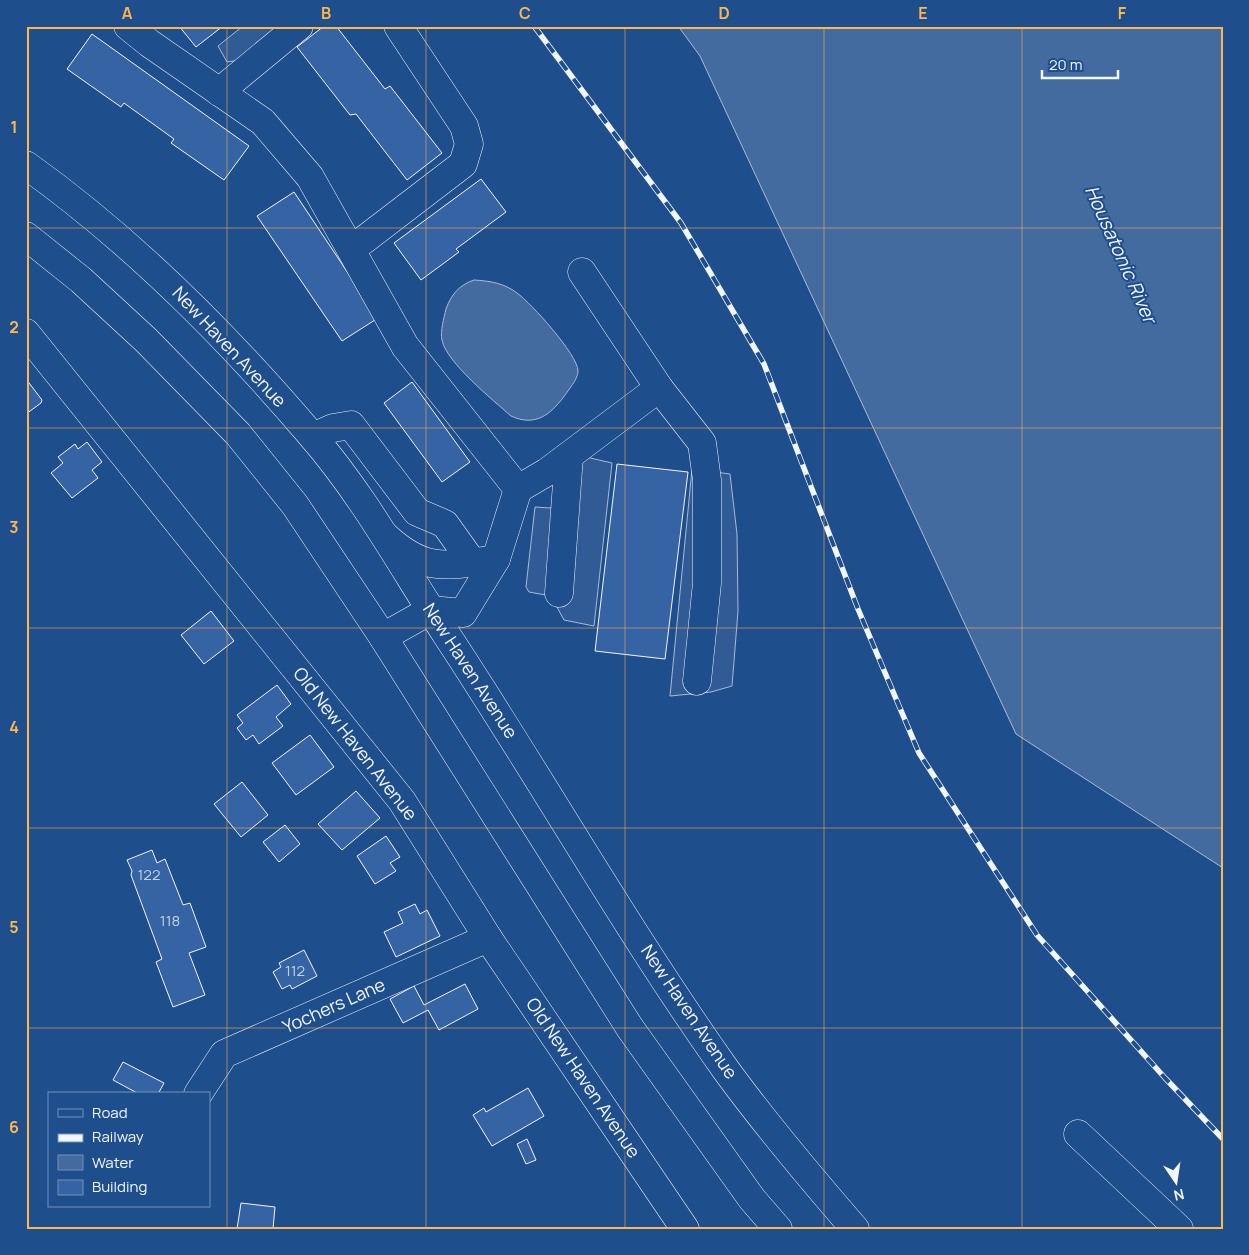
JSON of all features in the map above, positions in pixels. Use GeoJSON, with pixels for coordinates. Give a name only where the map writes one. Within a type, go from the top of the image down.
{"type":"FeatureCollection","features":[{"type":"Feature","properties":{"kind":"main road"},"geometry":{"type":"LineString","coordinates":[[128,26],[263,122],[310,177],[405,346],[518,489]]}},
{"type":"Feature","properties":{"kind":"main road"},"geometry":{"type":"LineString","coordinates":[[219,92],[299,26]]}},
{"type":"Feature","properties":{"kind":"main road"},"geometry":{"type":"LineString","coordinates":[[352,249],[462,164],[469,144],[464,126],[398,26]]}},
{"type":"Feature","properties":{"kind":"main road","name":"New Haven Avenue"},"geometry":{"type":"LineString","coordinates":[[26,165],[155,269],[231,344],[313,437],[377,528],[431,610],[667,981],[727,1071],[810,1176],[855,1229]]}},
{"type":"Feature","properties":{"kind":"main road"},"geometry":{"type":"LineString","coordinates":[[26,236],[81,280],[146,340],[238,434],[295,504],[383,636],[630,1028],[752,1199],[778,1229]]}},
{"type":"Feature","properties":{"kind":"main road"},"geometry":{"type":"LineString","coordinates":[[582,272],[659,388],[702,443],[707,480],[707,583],[697,681]]}},
{"type":"Feature","properties":{"kind":"main road","name":"Old New Haven Avenue"},"geometry":{"type":"LineString","coordinates":[[26,333],[402,801],[488,938],[685,1229]]}},
{"type":"Feature","properties":{"kind":"main road"},"geometry":{"type":"LineString","coordinates":[[383,636],[431,610],[463,613],[484,561],[518,489],[547,472],[659,388]]}},
{"type":"Feature","properties":{"kind":"main road"},"geometry":{"type":"LineString","coordinates":[[313,437],[333,428],[351,425],[417,512],[445,524],[484,561]]}},
{"type":"Feature","properties":{"kind":"main road"},"geometry":{"type":"LineString","coordinates":[[559,593],[569,456]]}},
{"type":"Feature","properties":{"kind":"main road"},"geometry":{"type":"LineString","coordinates":[[377,528],[402,551],[422,561],[452,565],[484,561]]}},
{"type":"Feature","properties":{"kind":"main road","name":"Yochers Lane"},"geometry":{"type":"LineString","coordinates":[[199,1092],[224,1054],[488,938]]}},
{"type":"Feature","properties":{"kind":"main road"},"geometry":{"type":"LineString","coordinates":[[1078,1134],[1179,1229]]}},
{"type":"Feature","properties":{"kind":"shaded area"},"geometry":{"type":"Polygon","coordinates":[[[243,26],[313,26],[278,54],[227,62],[218,46],[243,26]]]}},
{"type":"Feature","properties":{"kind":"shaded area"},"geometry":{"type":"Polygon","coordinates":[[[586,457],[612,463],[594,626],[564,620],[553,600],[546,595],[529,592],[526,587],[535,507],[550,508],[555,503],[557,491],[586,457]]]}},
{"type":"Feature","properties":{"kind":"shaded area"},"geometry":{"type":"Polygon","coordinates":[[[692,469],[730,474],[737,534],[738,611],[732,686],[711,692],[670,696],[692,469]]]}},
{"type":"Feature","properties":{"kind":"water","name":"Housatonic River"},"geometry":{"type":"Polygon","coordinates":[[[678,26],[1223,26],[1223,868],[1016,734],[700,56],[678,26]]]}},
{"type":"Feature","properties":{"kind":"water"},"geometry":{"type":"Polygon","coordinates":[[[474,280],[497,283],[517,293],[553,330],[576,363],[578,373],[574,382],[552,410],[538,419],[521,419],[511,416],[471,380],[445,349],[442,333],[443,320],[448,304],[460,288],[474,280]]]}},
{"type":"Feature","properties":{"kind":"building"},"geometry":{"type":"Polygon","coordinates":[[[179,26],[223,26],[196,47],[179,26]]]}},
{"type":"Feature","properties":{"kind":"building"},"geometry":{"type":"Polygon","coordinates":[[[324,26],[336,26],[385,89],[390,86],[442,153],[407,180],[356,114],[350,115],[297,47],[324,26]]]}},
{"type":"Feature","properties":{"kind":"building"},"geometry":{"type":"Polygon","coordinates":[[[92,34],[249,146],[224,180],[171,143],[174,139],[124,103],[121,107],[67,69],[92,34]]]}},
{"type":"Feature","properties":{"kind":"building"},"geometry":{"type":"Polygon","coordinates":[[[481,179],[506,212],[456,249],[459,252],[421,280],[394,243],[481,179]]]}},
{"type":"Feature","properties":{"kind":"building"},"geometry":{"type":"Polygon","coordinates":[[[294,192],[378,318],[342,341],[257,216],[294,192]]]}},
{"type":"Feature","properties":{"kind":"building"},"geometry":{"type":"Polygon","coordinates":[[[26,379],[42,400],[41,403],[26,414],[26,379]]]}},
{"type":"Feature","properties":{"kind":"building"},"geometry":{"type":"Polygon","coordinates":[[[412,382],[470,462],[442,482],[384,403],[412,382]]]}},
{"type":"Feature","properties":{"kind":"building"},"geometry":{"type":"Polygon","coordinates":[[[87,442],[102,462],[92,470],[98,478],[72,498],[51,473],[63,463],[58,457],[75,444],[78,449],[87,442]]]}},
{"type":"Feature","properties":{"kind":"building"},"geometry":{"type":"Polygon","coordinates":[[[617,464],[688,472],[665,659],[595,651],[617,464]]]}},
{"type":"Feature","properties":{"kind":"building"},"geometry":{"type":"Polygon","coordinates":[[[211,611],[234,641],[204,664],[181,635],[211,611]]]}},
{"type":"Feature","properties":{"kind":"building"},"geometry":{"type":"Polygon","coordinates":[[[277,685],[291,704],[276,717],[283,726],[259,744],[253,735],[246,740],[237,728],[243,723],[237,715],[277,685]]]}},
{"type":"Feature","properties":{"kind":"building"},"geometry":{"type":"Polygon","coordinates":[[[310,735],[334,767],[296,795],[272,763],[310,735]]]}},
{"type":"Feature","properties":{"kind":"building"},"geometry":{"type":"Polygon","coordinates":[[[242,782],[268,815],[241,837],[214,804],[242,782]]]}},
{"type":"Feature","properties":{"kind":"building"},"geometry":{"type":"Polygon","coordinates":[[[356,791],[380,818],[342,850],[318,824],[356,791]]]}},
{"type":"Feature","properties":{"kind":"building"},"geometry":{"type":"Polygon","coordinates":[[[285,825],[300,844],[279,862],[263,842],[285,825]]]}},
{"type":"Feature","properties":{"kind":"building"},"geometry":{"type":"Polygon","coordinates":[[[386,836],[400,857],[390,863],[396,871],[375,884],[357,856],[386,836]]]}},
{"type":"Feature","properties":{"kind":"building"},"geometry":{"type":"Polygon","coordinates":[[[152,850],[157,863],[165,859],[183,905],[190,903],[206,947],[189,953],[205,995],[173,1007],[156,962],[162,959],[127,860],[152,850]]]}},
{"type":"Feature","properties":{"kind":"building"},"geometry":{"type":"Polygon","coordinates":[[[415,904],[420,914],[427,910],[440,936],[396,957],[384,932],[403,923],[398,912],[415,904]]]}},
{"type":"Feature","properties":{"kind":"building"},"geometry":{"type":"Polygon","coordinates":[[[304,950],[317,976],[292,989],[290,985],[282,989],[273,972],[281,967],[279,963],[304,950]]]}},
{"type":"Feature","properties":{"kind":"building"},"geometry":{"type":"Polygon","coordinates":[[[465,984],[478,1009],[439,1030],[428,1010],[403,1023],[390,999],[414,986],[424,1005],[465,984]]]}},
{"type":"Feature","properties":{"kind":"building"},"geometry":{"type":"Polygon","coordinates":[[[123,1062],[164,1083],[159,1092],[135,1092],[113,1080],[123,1062]]]}},
{"type":"Feature","properties":{"kind":"building"},"geometry":{"type":"Polygon","coordinates":[[[528,1088],[544,1116],[492,1146],[473,1115],[484,1108],[486,1112],[528,1088]]]}},
{"type":"Feature","properties":{"kind":"building"},"geometry":{"type":"Polygon","coordinates":[[[527,1139],[536,1160],[526,1164],[517,1144],[527,1139]]]}},
{"type":"Feature","properties":{"kind":"building"},"geometry":{"type":"Polygon","coordinates":[[[241,1203],[275,1207],[273,1229],[237,1229],[241,1203]]]}},
{"type":"Feature","properties":{"kind":"railway"},"geometry":{"type":"LineString","coordinates":[[534,26],[681,223],[764,364],[858,609],[919,753],[1037,935],[1165,1078],[1223,1139]]}}]}
